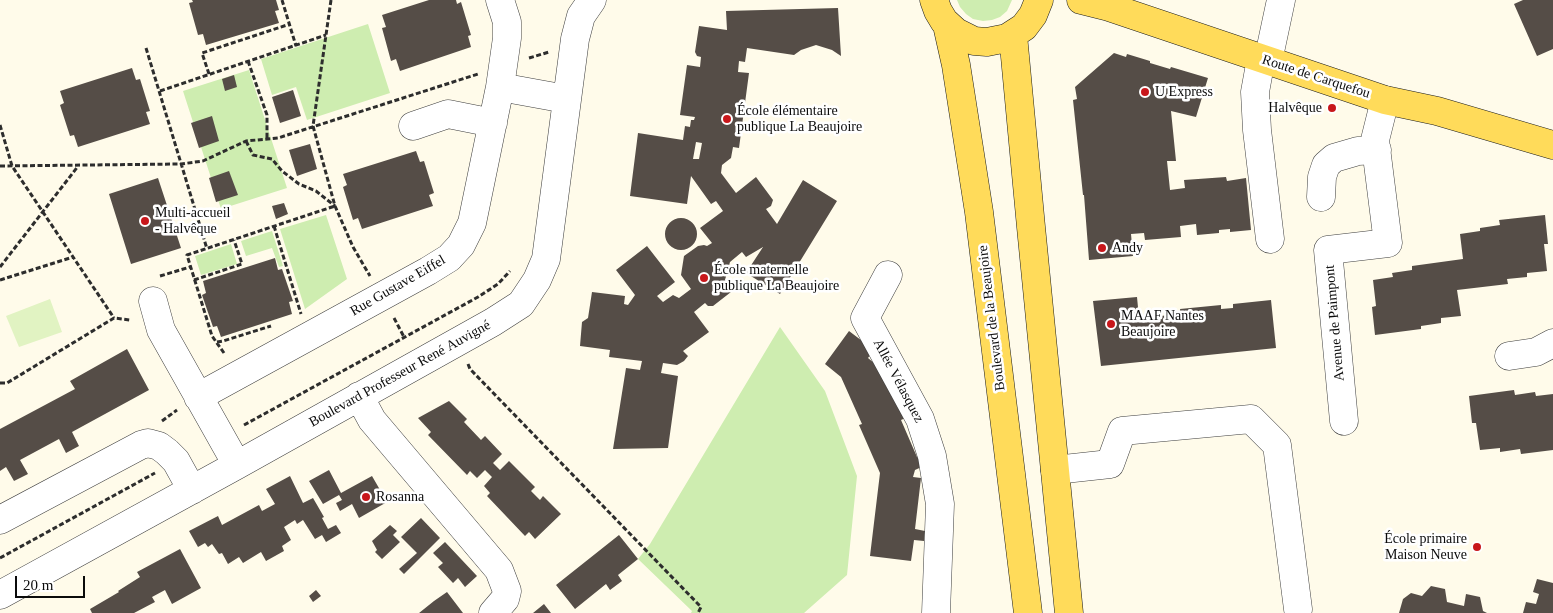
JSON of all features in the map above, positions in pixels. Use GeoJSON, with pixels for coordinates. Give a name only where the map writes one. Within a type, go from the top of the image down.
{"type":"FeatureCollection","features":[{"type":"Feature","properties":{"kind":"main road"},"geometry":{"type":"LineString","coordinates":[[934,0],[938,11],[947,25],[960,35],[974,41],[992,42],[1013,35],[1030,20],[1039,0]]}},
{"type":"Feature","properties":{"kind":"main road","name":"Route de Carquefou"},"geometry":{"type":"LineString","coordinates":[[1081,0],[1108,7],[1385,100],[1437,111],[1553,145]]}},
{"type":"Feature","properties":{"kind":"main road","name":"Boulevard de la Beaujoire"},"geometry":{"type":"LineString","coordinates":[[947,25],[956,65],[979,212],[1028,613]]}},
{"type":"Feature","properties":{"kind":"main road"},"geometry":{"type":"LineString","coordinates":[[1013,35],[1069,613]]}},
{"type":"Feature","properties":{"kind":"street","name":"Rue Gustave Eiffel"},"geometry":{"type":"LineString","coordinates":[[198,397],[449,258],[461,245],[472,223],[501,77],[507,38],[507,22],[500,0]]}},
{"type":"Feature","properties":{"kind":"street","name":"Boulevard Professeur René Auvigné"},"geometry":{"type":"LineString","coordinates":[[0,595],[237,465],[521,304],[537,280],[546,259],[574,39],[581,16],[592,0]]}},
{"type":"Feature","properties":{"kind":"street"},"geometry":{"type":"LineString","coordinates":[[1270,239],[1255,92],[1281,0]]}},
{"type":"Feature","properties":{"kind":"street"},"geometry":{"type":"LineString","coordinates":[[501,77],[566,99]]}},
{"type":"Feature","properties":{"kind":"street","name":"Avenue de Paimpont"},"geometry":{"type":"LineString","coordinates":[[1344,421],[1328,250],[1388,243],[1375,140],[1385,100]]}},
{"type":"Feature","properties":{"kind":"street"},"geometry":{"type":"LineString","coordinates":[[413,126],[448,114],[493,123]]}},
{"type":"Feature","properties":{"kind":"street"},"geometry":{"type":"LineString","coordinates":[[1321,197],[1322,177],[1326,165],[1334,158],[1358,151],[1377,150]]}},
{"type":"Feature","properties":{"kind":"street","name":"Allée Vélasquez"},"geometry":{"type":"LineString","coordinates":[[888,275],[865,318],[920,419],[932,456],[940,504],[936,613]]}},
{"type":"Feature","properties":{"kind":"street"},"geometry":{"type":"LineString","coordinates":[[153,301],[161,330],[237,465]]}},
{"type":"Feature","properties":{"kind":"street"},"geometry":{"type":"LineString","coordinates":[[1509,356],[1536,352],[1553,344]]}},
{"type":"Feature","properties":{"kind":"street"},"geometry":{"type":"LineString","coordinates":[[358,396],[372,420],[499,570],[507,591],[505,599],[493,613]]}},
{"type":"Feature","properties":{"kind":"street"},"geometry":{"type":"LineString","coordinates":[[1055,470],[1110,464],[1122,431],[1251,419],[1278,445],[1298,608]]}},
{"type":"Feature","properties":{"kind":"street"},"geometry":{"type":"LineString","coordinates":[[0,520],[148,443],[159,446],[168,452],[192,490]]}},
{"type":"Feature","properties":{"kind":"path"},"geometry":{"type":"LineString","coordinates":[[282,0],[296,46]]}},
{"type":"Feature","properties":{"kind":"path"},"geometry":{"type":"LineString","coordinates":[[331,0],[314,126],[335,206],[353,247],[404,337]]}},
{"type":"Feature","properties":{"kind":"path"},"geometry":{"type":"LineString","coordinates":[[209,74],[202,53],[290,24]]}},
{"type":"Feature","properties":{"kind":"path"},"geometry":{"type":"LineString","coordinates":[[160,91],[326,35]]}},
{"type":"Feature","properties":{"kind":"path"},"geometry":{"type":"LineString","coordinates":[[146,48],[207,249]]}},
{"type":"Feature","properties":{"kind":"path"},"geometry":{"type":"LineString","coordinates":[[0,166],[182,164],[203,161],[246,141],[278,138],[314,126],[501,77],[550,51]]}},
{"type":"Feature","properties":{"kind":"path"},"geometry":{"type":"LineString","coordinates":[[248,61],[267,115],[267,138]]}},
{"type":"Feature","properties":{"kind":"path"},"geometry":{"type":"LineString","coordinates":[[0,126],[12,166],[114,318]]}},
{"type":"Feature","properties":{"kind":"path"},"geometry":{"type":"LineString","coordinates":[[246,141],[253,155],[272,159],[282,171],[299,184],[316,191],[335,206]]}},
{"type":"Feature","properties":{"kind":"path"},"geometry":{"type":"LineString","coordinates":[[0,267],[80,165]]}},
{"type":"Feature","properties":{"kind":"path"},"geometry":{"type":"LineString","coordinates":[[217,342],[212,336],[187,255],[335,206]]}},
{"type":"Feature","properties":{"kind":"path"},"geometry":{"type":"LineString","coordinates":[[274,226],[302,316]]}},
{"type":"Feature","properties":{"kind":"path"},"geometry":{"type":"LineString","coordinates":[[194,280],[242,264],[234,240]]}},
{"type":"Feature","properties":{"kind":"path"},"geometry":{"type":"LineString","coordinates":[[0,280],[73,257]]}},
{"type":"Feature","properties":{"kind":"path"},"geometry":{"type":"LineString","coordinates":[[0,383],[7,383],[114,318],[130,320]]}},
{"type":"Feature","properties":{"kind":"path"},"geometry":{"type":"LineString","coordinates":[[459,340],[470,369],[701,607],[698,613]]}},
{"type":"Feature","properties":{"kind":"path"},"geometry":{"type":"LineString","coordinates":[[148,443],[163,419],[198,397]]}},
{"type":"Feature","properties":{"kind":"green space"},"geometry":{"type":"Polygon","coordinates":[[[957,0],[1012,0],[1007,11],[1000,17],[983,21],[973,19],[966,14],[957,0]]]}},
{"type":"Feature","properties":{"kind":"green space"},"geometry":{"type":"Polygon","coordinates":[[[368,24],[390,93],[307,120],[296,87],[272,95],[261,59],[368,24]]]}},
{"type":"Feature","properties":{"kind":"green space"},"geometry":{"type":"Polygon","coordinates":[[[249,70],[287,188],[221,209],[183,91],[249,70]]]}},
{"type":"Feature","properties":{"kind":"green space"},"geometry":{"type":"Polygon","coordinates":[[[326,215],[347,279],[305,309],[280,229],[326,215]]]}},
{"type":"Feature","properties":{"kind":"green space"},"geometry":{"type":"Polygon","coordinates":[[[272,231],[283,266],[279,267],[272,248],[246,256],[241,241],[272,231]]]}},
{"type":"Feature","properties":{"kind":"green space"},"geometry":{"type":"Polygon","coordinates":[[[231,244],[237,264],[201,275],[195,256],[231,244]]]}},
{"type":"Feature","properties":{"kind":"green space"},"geometry":{"type":"Polygon","coordinates":[[[50,299],[62,332],[19,347],[6,316],[50,299]]]}},
{"type":"Feature","properties":{"kind":"green space"},"geometry":{"type":"Polygon","coordinates":[[[780,327],[825,391],[857,476],[847,575],[804,613],[691,613],[692,611],[638,559],[650,544],[780,327]]]}},
{"type":"Feature","properties":{"kind":"building"},"geometry":{"type":"Polygon","coordinates":[[[192,0],[276,0],[279,10],[275,11],[279,23],[206,45],[203,34],[198,35],[189,3],[193,2],[192,0]]]}},
{"type":"Feature","properties":{"kind":"building"},"geometry":{"type":"Polygon","coordinates":[[[429,0],[456,0],[457,4],[461,2],[471,35],[468,36],[471,47],[400,71],[396,59],[391,61],[382,28],[386,27],[382,15],[429,0]]]}},
{"type":"Feature","properties":{"kind":"building"},"geometry":{"type":"Polygon","coordinates":[[[1523,0],[1553,0],[1553,49],[1537,56],[1514,4],[1523,0]]]}},
{"type":"Feature","properties":{"kind":"building"},"geometry":{"type":"Polygon","coordinates":[[[838,8],[841,56],[832,50],[816,45],[801,50],[794,55],[747,48],[745,62],[739,61],[738,72],[749,73],[739,148],[733,147],[731,158],[722,165],[721,173],[736,193],[756,177],[773,200],[771,206],[766,209],[777,224],[803,180],[837,201],[780,294],[746,273],[763,247],[746,257],[742,252],[730,262],[725,280],[730,286],[731,292],[713,306],[708,306],[705,303],[694,312],[709,332],[683,351],[688,356],[684,361],[677,365],[663,363],[661,373],[678,376],[668,448],[613,449],[626,368],[640,370],[642,361],[609,357],[610,350],[580,346],[582,322],[588,318],[592,292],[625,296],[624,304],[628,305],[635,295],[616,270],[647,246],[675,282],[657,296],[663,302],[673,295],[679,298],[691,289],[681,275],[684,256],[698,246],[707,246],[712,243],[700,228],[723,211],[716,201],[711,204],[691,176],[687,204],[630,196],[638,133],[683,140],[685,126],[690,127],[691,120],[694,120],[695,117],[680,115],[687,65],[700,67],[701,57],[697,56],[695,52],[699,26],[727,30],[726,11],[838,8]],[[696,142],[693,159],[699,159],[702,143],[696,142]]]}},
{"type":"Feature","properties":{"kind":"building"},"geometry":{"type":"Polygon","coordinates":[[[1114,53],[1126,57],[1127,54],[1170,69],[1171,67],[1208,78],[1196,117],[1171,111],[1176,161],[1167,161],[1170,190],[1185,188],[1184,180],[1226,177],[1227,181],[1246,178],[1251,230],[1230,232],[1230,229],[1219,230],[1219,233],[1197,235],[1196,224],[1180,226],[1181,237],[1145,240],[1144,233],[1131,234],[1133,256],[1089,260],[1073,100],[1077,99],[1075,87],[1114,53]]]}},
{"type":"Feature","properties":{"kind":"building"},"geometry":{"type":"Polygon","coordinates":[[[132,68],[136,80],[140,79],[150,111],[146,112],[150,124],[78,147],[74,135],[70,136],[60,105],[64,103],[60,91],[132,68]]]}},
{"type":"Feature","properties":{"kind":"building"},"geometry":{"type":"Polygon","coordinates":[[[234,75],[237,87],[225,91],[222,79],[234,75]]]}},
{"type":"Feature","properties":{"kind":"building"},"geometry":{"type":"Polygon","coordinates":[[[293,90],[301,116],[280,123],[272,97],[293,90]]]}},
{"type":"Feature","properties":{"kind":"building"},"geometry":{"type":"Polygon","coordinates":[[[212,116],[219,141],[199,148],[191,123],[212,116]]]}},
{"type":"Feature","properties":{"kind":"building"},"geometry":{"type":"Polygon","coordinates":[[[310,144],[317,169],[297,176],[289,150],[310,144]]]}},
{"type":"Feature","properties":{"kind":"building"},"geometry":{"type":"Polygon","coordinates":[[[416,151],[420,162],[424,161],[434,193],[429,195],[433,206],[362,229],[358,218],[353,220],[343,187],[347,185],[343,174],[416,151]]]}},
{"type":"Feature","properties":{"kind":"building"},"geometry":{"type":"Polygon","coordinates":[[[229,171],[238,195],[216,202],[209,178],[229,171]]]}},
{"type":"Feature","properties":{"kind":"building","name":"Multi-accueil - Halvêque"},"geometry":{"type":"Polygon","coordinates":[[[158,178],[181,248],[131,264],[109,194],[158,178]]]}},
{"type":"Feature","properties":{"kind":"building"},"geometry":{"type":"Polygon","coordinates":[[[284,203],[288,214],[276,219],[272,206],[284,203]]]}},
{"type":"Feature","properties":{"kind":"building"},"geometry":{"type":"Polygon","coordinates":[[[1545,215],[1548,244],[1544,244],[1547,271],[1527,273],[1527,277],[1507,279],[1508,284],[1457,290],[1461,316],[1441,318],[1441,323],[1421,326],[1421,329],[1375,335],[1372,307],[1376,306],[1373,280],[1393,277],[1392,273],[1412,270],[1412,266],[1463,259],[1460,234],[1500,225],[1499,220],[1545,215]]]}},
{"type":"Feature","properties":{"kind":"building"},"geometry":{"type":"Polygon","coordinates":[[[681,218],[693,222],[697,234],[693,246],[681,250],[669,246],[665,234],[669,222],[681,218]]]}},
{"type":"Feature","properties":{"kind":"building"},"geometry":{"type":"Polygon","coordinates":[[[275,258],[278,270],[282,269],[293,301],[289,302],[292,314],[221,337],[217,326],[213,327],[202,295],[206,293],[203,281],[275,258]]]}},
{"type":"Feature","properties":{"kind":"building"},"geometry":{"type":"Polygon","coordinates":[[[1137,297],[1139,318],[1181,314],[1180,309],[1221,305],[1221,309],[1233,308],[1233,304],[1271,300],[1276,348],[1101,366],[1093,301],[1137,297]]]}},
{"type":"Feature","properties":{"kind":"building"},"geometry":{"type":"Polygon","coordinates":[[[849,331],[874,350],[868,358],[874,363],[912,415],[901,420],[917,457],[923,454],[928,464],[915,470],[913,477],[921,478],[915,529],[925,531],[924,541],[914,540],[911,561],[870,556],[880,473],[859,425],[862,424],[841,377],[825,364],[849,331]]]}},
{"type":"Feature","properties":{"kind":"building"},"geometry":{"type":"Polygon","coordinates":[[[127,349],[149,390],[72,432],[79,446],[66,453],[59,439],[20,460],[28,474],[14,481],[6,467],[0,471],[0,429],[75,389],[70,381],[127,349]]]}},
{"type":"Feature","properties":{"kind":"building"},"geometry":{"type":"Polygon","coordinates":[[[1514,390],[1515,395],[1535,392],[1536,396],[1553,394],[1553,450],[1521,454],[1520,449],[1500,452],[1500,448],[1480,450],[1476,423],[1472,423],[1469,396],[1514,390]]]}},
{"type":"Feature","properties":{"kind":"building"},"geometry":{"type":"Polygon","coordinates":[[[449,401],[467,419],[464,422],[481,440],[485,436],[502,454],[493,463],[500,470],[509,461],[535,487],[531,491],[540,500],[543,496],[561,514],[535,539],[529,532],[525,536],[487,496],[490,493],[484,486],[492,477],[485,470],[477,478],[470,471],[467,475],[428,435],[431,432],[418,418],[449,401]]]}},
{"type":"Feature","properties":{"kind":"building"},"geometry":{"type":"Polygon","coordinates":[[[329,470],[341,493],[372,476],[387,502],[359,518],[352,504],[340,511],[336,503],[342,500],[339,495],[323,504],[309,481],[329,470]]]}},
{"type":"Feature","properties":{"kind":"building"},"geometry":{"type":"Polygon","coordinates":[[[290,476],[303,503],[313,498],[324,517],[322,518],[328,529],[336,525],[341,533],[326,542],[322,535],[315,539],[303,520],[297,524],[295,520],[284,527],[291,540],[282,546],[284,551],[266,561],[261,552],[243,563],[239,557],[228,564],[222,553],[219,554],[212,544],[208,547],[205,543],[198,547],[189,531],[218,516],[222,525],[259,505],[262,511],[275,504],[266,489],[290,476]]]}},
{"type":"Feature","properties":{"kind":"building"},"geometry":{"type":"Polygon","coordinates":[[[421,518],[440,538],[404,574],[399,569],[417,553],[401,537],[421,518]]]}},
{"type":"Feature","properties":{"kind":"building"},"geometry":{"type":"Polygon","coordinates":[[[390,525],[397,531],[393,535],[400,542],[382,559],[375,552],[377,550],[372,541],[390,525]]]}},
{"type":"Feature","properties":{"kind":"building"},"geometry":{"type":"Polygon","coordinates":[[[619,535],[638,559],[618,575],[622,581],[610,590],[606,584],[575,609],[556,585],[619,535]]]}},
{"type":"Feature","properties":{"kind":"building"},"geometry":{"type":"Polygon","coordinates":[[[445,542],[477,576],[465,587],[458,578],[453,583],[438,567],[443,563],[433,553],[445,542]]]}},
{"type":"Feature","properties":{"kind":"building"},"geometry":{"type":"Polygon","coordinates":[[[180,549],[201,588],[172,604],[165,590],[152,597],[155,602],[134,613],[92,613],[90,609],[140,577],[137,572],[180,549]]]}},
{"type":"Feature","properties":{"kind":"building"},"geometry":{"type":"Polygon","coordinates":[[[1537,579],[1553,583],[1553,613],[1523,613],[1526,602],[1536,604],[1539,594],[1533,592],[1537,579]]]}},
{"type":"Feature","properties":{"kind":"building"},"geometry":{"type":"Polygon","coordinates":[[[1431,586],[1445,589],[1447,602],[1464,606],[1466,594],[1480,597],[1483,611],[1487,613],[1399,613],[1403,599],[1411,593],[1422,596],[1431,586]]]}},
{"type":"Feature","properties":{"kind":"building"},"geometry":{"type":"Polygon","coordinates":[[[316,590],[321,596],[313,602],[309,596],[316,590]]]}},
{"type":"Feature","properties":{"kind":"building"},"geometry":{"type":"Polygon","coordinates":[[[447,592],[463,613],[419,613],[434,601],[447,592]]]}},
{"type":"Feature","properties":{"kind":"building"},"geometry":{"type":"Polygon","coordinates":[[[544,604],[551,613],[533,613],[544,604]]]}},
{"type":"Feature","properties":{"kind":"place","name":"U Express"},"geometry":{"type":"Point","coordinates":[1145,92]}},
{"type":"Feature","properties":{"kind":"place","name":"Halvêque"},"geometry":{"type":"Point","coordinates":[1332,108]}},
{"type":"Feature","properties":{"kind":"place","name":"École élémentaire publique La Beaujoire"},"geometry":{"type":"Point","coordinates":[727,119]}},
{"type":"Feature","properties":{"kind":"place","name":"Multi-accueil - Halvêque"},"geometry":{"type":"Point","coordinates":[145,221]}},
{"type":"Feature","properties":{"kind":"place","name":"Andy"},"geometry":{"type":"Point","coordinates":[1102,248]}},
{"type":"Feature","properties":{"kind":"place","name":"École maternelle publique La Beaujoire"},"geometry":{"type":"Point","coordinates":[704,278]}},
{"type":"Feature","properties":{"kind":"place","name":"MAAF Nantes Beaujoire"},"geometry":{"type":"Point","coordinates":[1111,324]}},
{"type":"Feature","properties":{"kind":"place","name":"Rosanna"},"geometry":{"type":"Point","coordinates":[366,497]}},
{"type":"Feature","properties":{"kind":"place","name":"École primaire Maison Neuve"},"geometry":{"type":"Point","coordinates":[1477,547]}}]}
